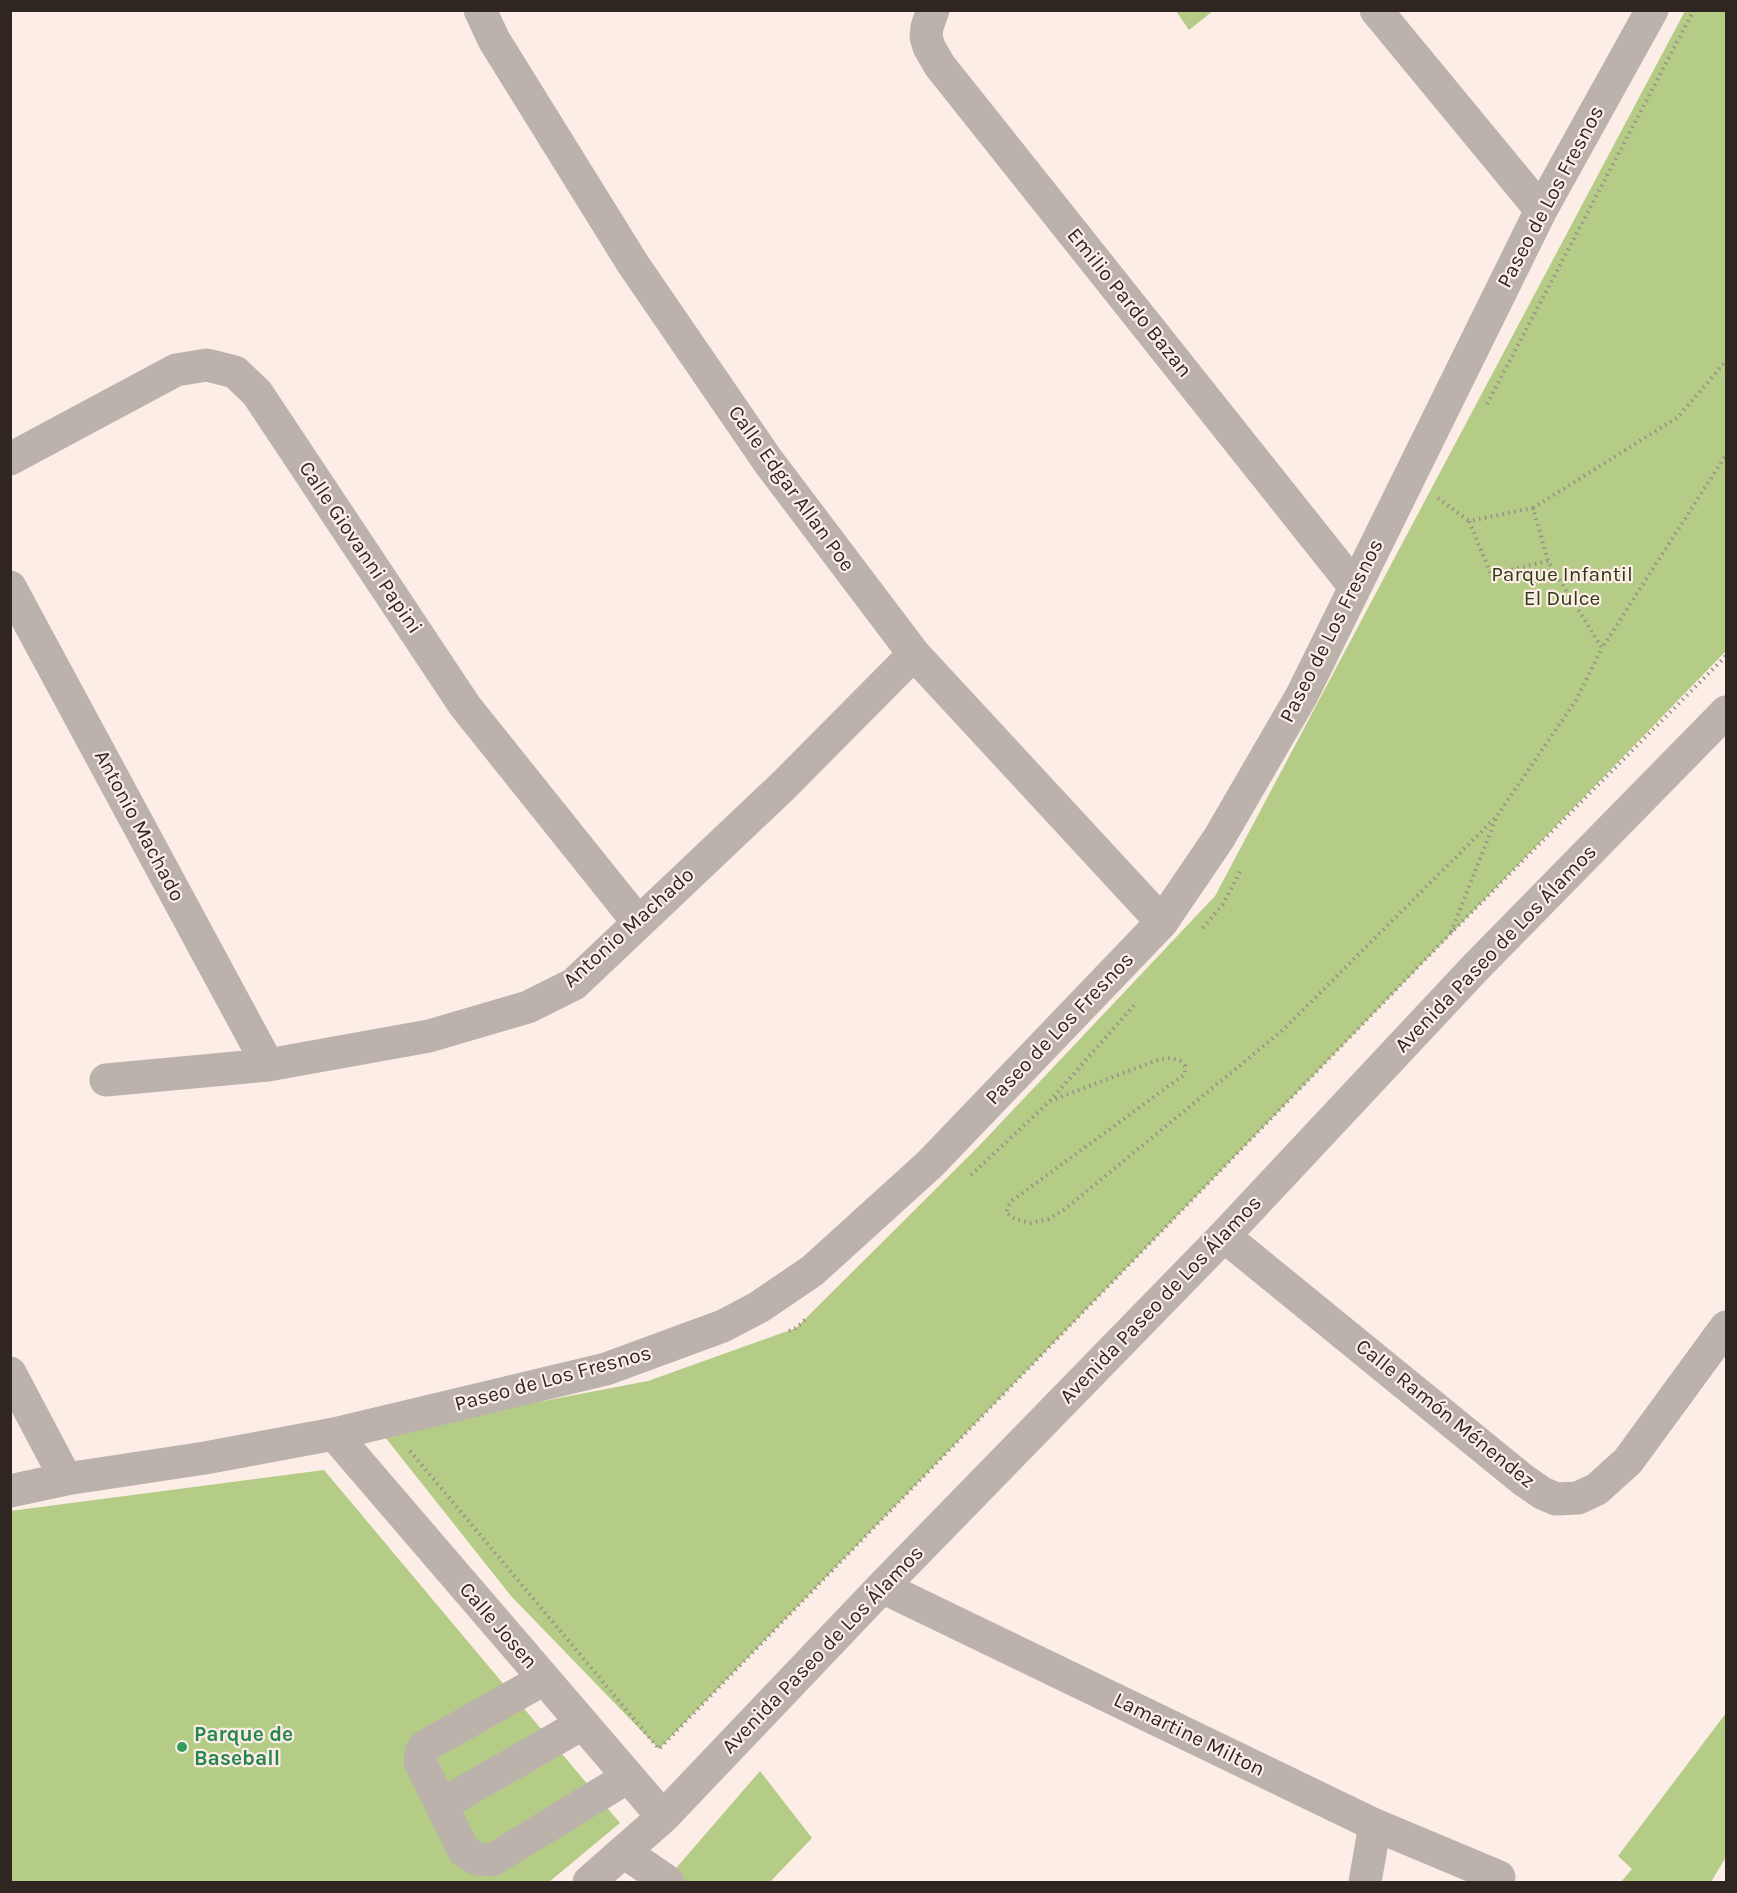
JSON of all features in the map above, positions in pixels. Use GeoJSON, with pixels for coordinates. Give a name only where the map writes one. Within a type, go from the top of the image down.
{"type":"FeatureCollection","features":[{"type":"Feature","properties":{"kind":"street","name":"Calle Edgar Allan Poe"},"geometry":{"type":"LineString","coordinates":[[480,10],[494,40],[633,264],[768,461],[914,654],[1162,922]]}},
{"type":"Feature","properties":{"kind":"street","name":"Emilio Pardo Bazan"},"geometry":{"type":"LineString","coordinates":[[933,10],[926,37],[940,66],[1355,587]]}},
{"type":"Feature","properties":{"kind":"street"},"geometry":{"type":"LineString","coordinates":[[1376,10],[1540,210]]}},
{"type":"Feature","properties":{"kind":"street","name":"Paseo de Los Fresnos"},"geometry":{"type":"LineString","coordinates":[[10,1491],[66,1479],[206,1458],[334,1434],[606,1369],[712,1330],[759,1307],[813,1271],[930,1164],[1162,922],[1219,838],[1302,695],[1540,210],[1652,10]]}},
{"type":"Feature","properties":{"kind":"street","name":"Calle Giovanni Papini"},"geometry":{"type":"LineString","coordinates":[[10,459],[176,370],[207,364],[235,372],[257,393],[465,706],[638,922]]}},
{"type":"Feature","properties":{"kind":"street","name":"Antonio Machado"},"geometry":{"type":"LineString","coordinates":[[10,586],[268,1065]]}},
{"type":"Feature","properties":{"kind":"street","name":"Antonio Machado"},"geometry":{"type":"LineString","coordinates":[[106,1080],[268,1065],[429,1036],[528,1007],[574,984],[783,786],[914,654]]}},
{"type":"Feature","properties":{"kind":"street","name":"Avenida Paseo de Los Álamos"},"geometry":{"type":"LineString","coordinates":[[589,1882],[663,1817],[882,1587],[1224,1236],[1475,968],[1726,712]]}},
{"type":"Feature","properties":{"kind":"street","name":"Calle Ramón Ménendez"},"geometry":{"type":"LineString","coordinates":[[1224,1236],[1522,1479],[1556,1499],[1578,1498],[1597,1489],[1628,1461],[1726,1327]]}},
{"type":"Feature","properties":{"kind":"street"},"geometry":{"type":"LineString","coordinates":[[10,1373],[66,1479]]}},
{"type":"Feature","properties":{"kind":"street","name":"Calle Josen"},"geometry":{"type":"LineString","coordinates":[[334,1434],[663,1817]]}},
{"type":"Feature","properties":{"kind":"street","name":"Lamartine Milton"},"geometry":{"type":"LineString","coordinates":[[882,1587],[1375,1825],[1499,1877]]}},
{"type":"Feature","properties":{"kind":"street"},"geometry":{"type":"LineString","coordinates":[[544,1679],[422,1750],[420,1762],[464,1851],[477,1859],[492,1860],[628,1777]]}},
{"type":"Feature","properties":{"kind":"street"},"geometry":{"type":"LineString","coordinates":[[441,1805],[582,1724]]}},
{"type":"Feature","properties":{"kind":"street"},"geometry":{"type":"LineString","coordinates":[[1365,1882],[1375,1825]]}},
{"type":"Feature","properties":{"kind":"street"},"geometry":{"type":"LineString","coordinates":[[624,1852],[668,1882]]}},
{"type":"Feature","properties":{"kind":"path"},"geometry":{"type":"LineString","coordinates":[[1469,521],[1533,508],[1678,417],[1726,361]]}},
{"type":"Feature","properties":{"kind":"path"},"geometry":{"type":"LineString","coordinates":[[966,1180],[1049,1102],[1160,1059],[1172,1058],[1180,1061],[1185,1066],[1185,1074],[1013,1200],[1006,1213],[1015,1219],[1030,1223],[1049,1219],[1065,1209],[1283,1030],[1497,816],[1576,700],[1602,648],[1726,455]]}},
{"type":"Feature","properties":{"kind":"path"},"geometry":{"type":"LineString","coordinates":[[1438,497],[1469,521],[1491,574],[1548,561]]}},
{"type":"Feature","properties":{"kind":"path"},"geometry":{"type":"LineString","coordinates":[[1533,508],[1548,561],[1602,648]]}},
{"type":"Feature","properties":{"kind":"path"},"geometry":{"type":"LineString","coordinates":[[404,1443],[659,1749],[1450,934],[1726,656]]}},
{"type":"Feature","properties":{"kind":"path"},"geometry":{"type":"LineString","coordinates":[[1450,934],[1497,816]]}},
{"type":"Feature","properties":{"kind":"path"},"geometry":{"type":"LineString","coordinates":[[1450,934],[1475,968]]}},
{"type":"Feature","properties":{"kind":"path"},"geometry":{"type":"LineString","coordinates":[[786,1332],[796,1328],[805,1320]]}},
{"type":"Feature","properties":{"kind":"green space"},"geometry":{"type":"Polygon","coordinates":[[[1176,11],[1213,11],[1189,30],[1176,11]]]}},
{"type":"Feature","properties":{"kind":"green space","name":"Parque Infantil El Dulce"},"geometry":{"type":"Polygon","coordinates":[[[1685,11],[1726,11],[1726,651],[659,1749],[511,1596],[381,1432],[648,1381],[796,1328],[977,1148],[1215,896],[1685,11]]]}},
{"type":"Feature","properties":{"kind":"green space"},"geometry":{"type":"Polygon","coordinates":[[[324,1470],[620,1823],[549,1882],[11,1882],[10,1511],[324,1470]]]}},
{"type":"Feature","properties":{"kind":"green space"},"geometry":{"type":"Polygon","coordinates":[[[1726,1713],[1726,1857],[1711,1882],[1621,1882],[1632,1869],[1618,1856],[1726,1713]]]}},
{"type":"Feature","properties":{"kind":"green space"},"geometry":{"type":"Polygon","coordinates":[[[760,1771],[812,1838],[770,1882],[685,1882],[671,1874],[760,1771]]]}},
{"type":"Feature","properties":{"kind":"place","name":"Parque de Baseball"},"geometry":{"type":"Point","coordinates":[182,1747]}}]}
